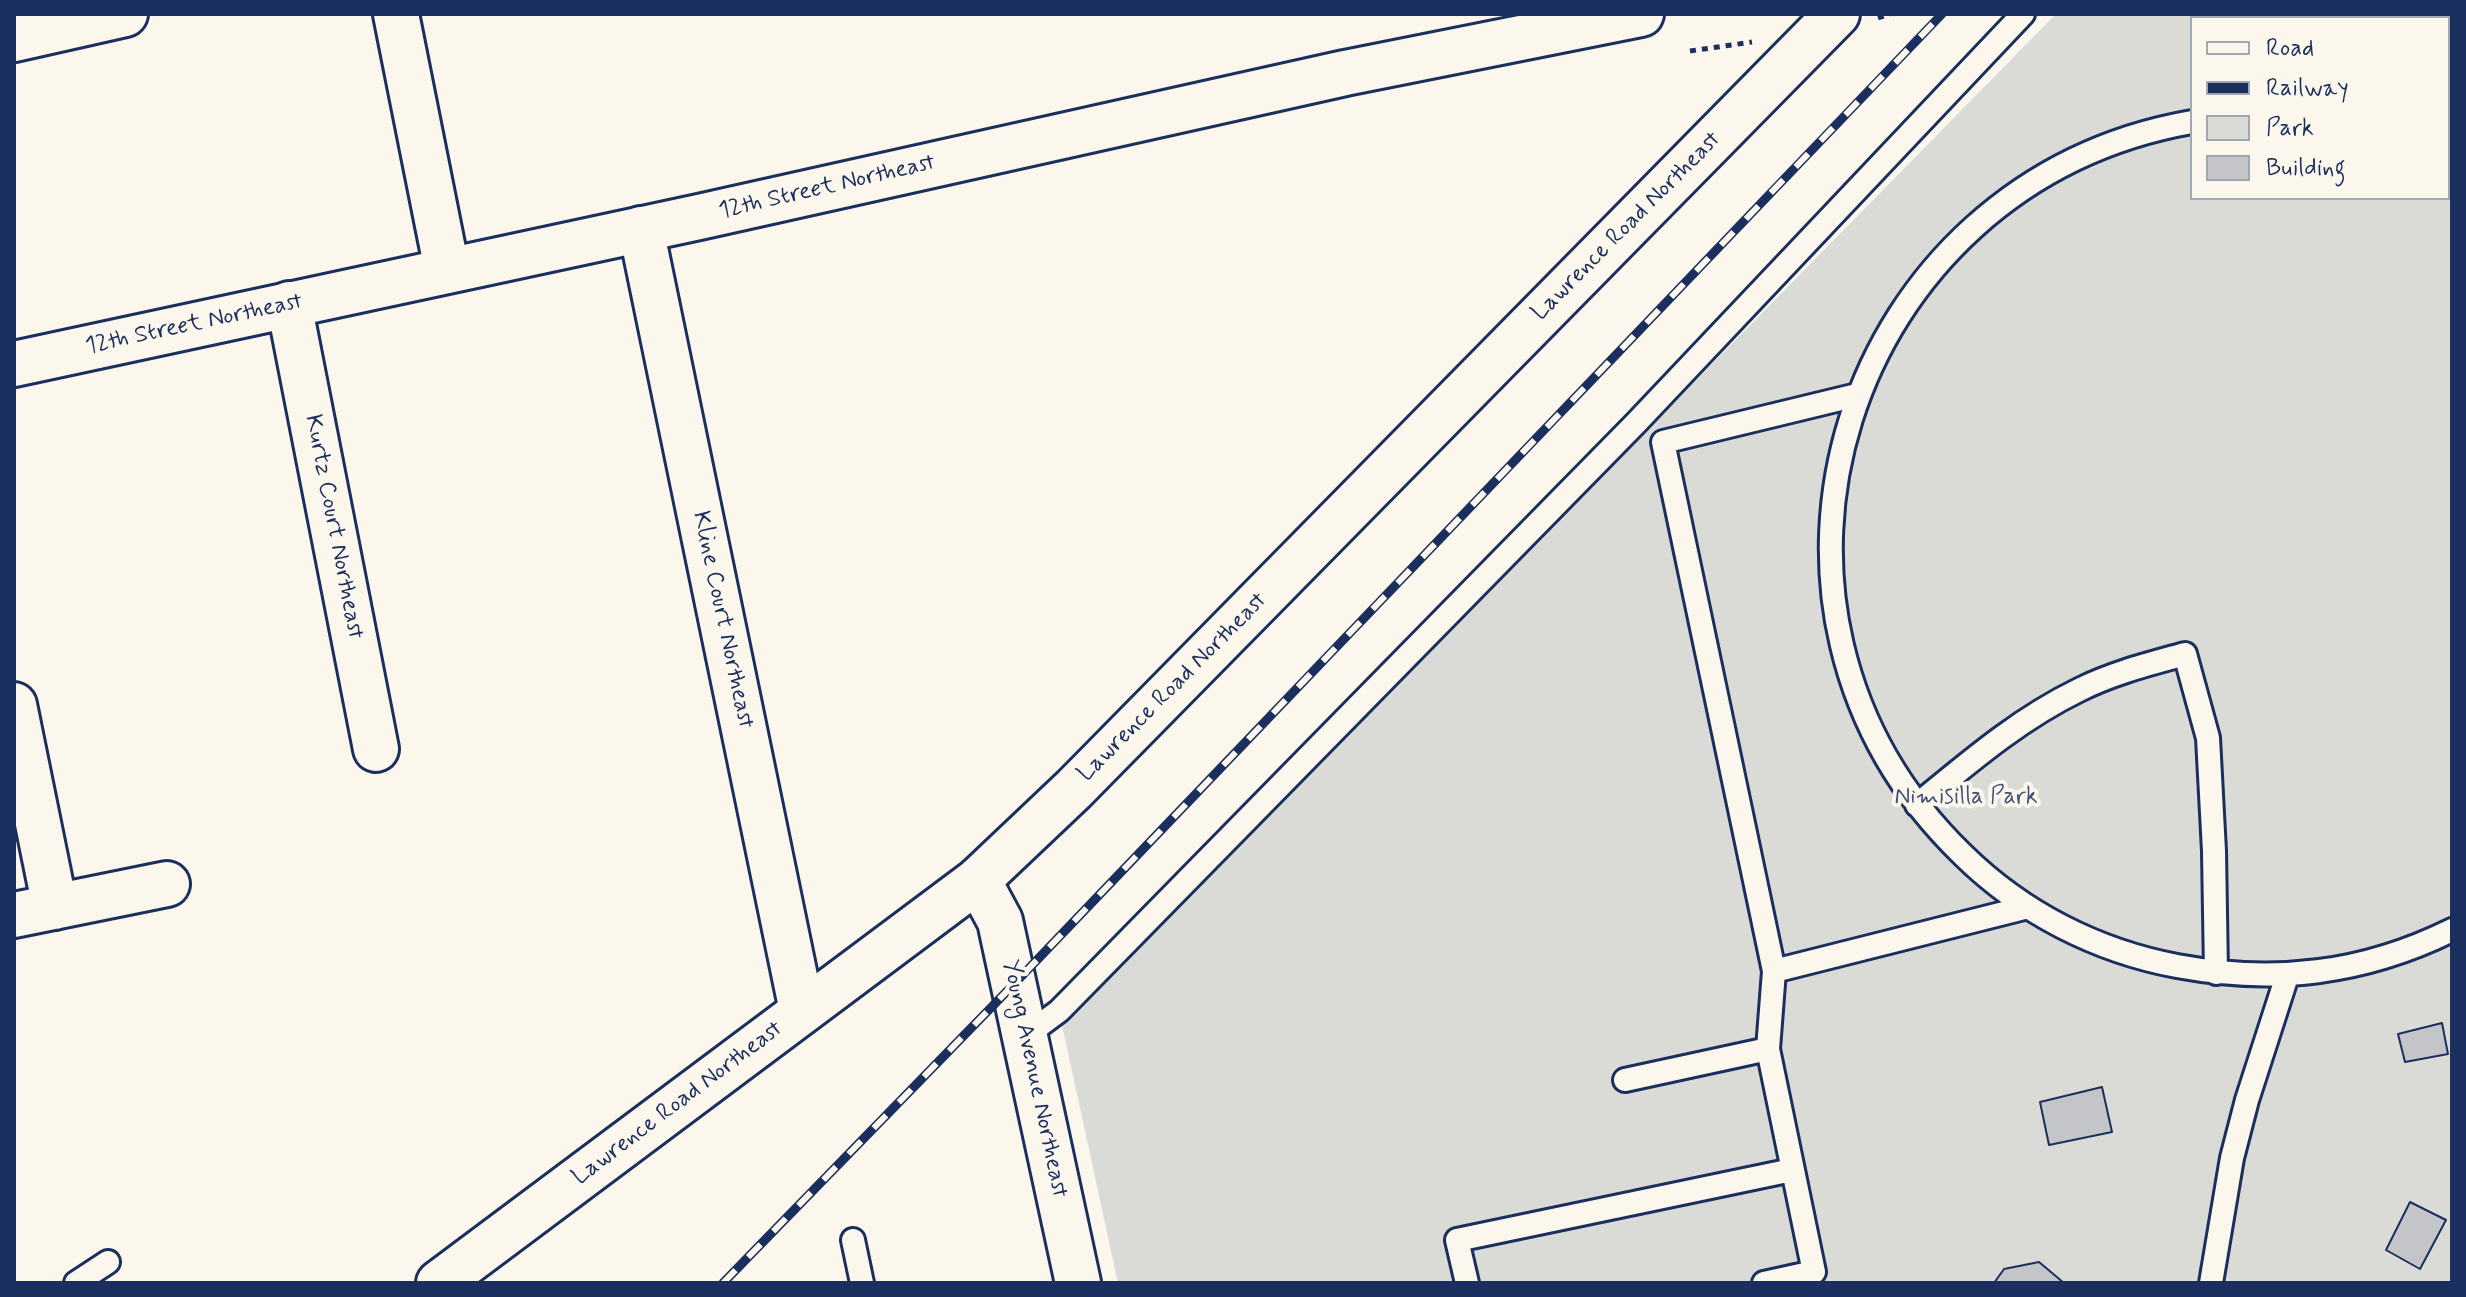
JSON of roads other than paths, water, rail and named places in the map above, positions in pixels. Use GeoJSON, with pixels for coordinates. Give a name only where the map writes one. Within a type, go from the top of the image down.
{"type":"FeatureCollection","features":[{"type":"Feature","properties":{"kind":"street"},"geometry":{"type":"LineString","coordinates":[[14,39],[125,14]]}},
{"type":"Feature","properties":{"kind":"street"},"geometry":{"type":"LineString","coordinates":[[396,14],[447,270]]}},
{"type":"Feature","properties":{"kind":"street","name":"Lawrence Road Northeast"},"geometry":{"type":"LineString","coordinates":[[439,1283],[978,880],[1074,789],[1837,14]]}},
{"type":"Feature","properties":{"kind":"street","name":"12th Street Northeast"},"geometry":{"type":"LineString","coordinates":[[14,364],[1616,16]]}},
{"type":"Feature","properties":{"kind":"street","name":"Kline Court Northeast"},"geometry":{"type":"LineString","coordinates":[[641,229],[802,1011]]}},
{"type":"Feature","properties":{"kind":"street","name":"Kurtz Court Northeast"},"geometry":{"type":"LineString","coordinates":[[289,304],[376,749]]}},
{"type":"Feature","properties":{"kind":"street"},"geometry":{"type":"LineString","coordinates":[[14,705],[34,911],[167,884]]}},
{"type":"Feature","properties":{"kind":"street","name":"Young Avenue Northeast"},"geometry":{"type":"LineString","coordinates":[[978,880],[1000,921],[1078,1283]]}},
{"type":"Feature","properties":{"kind":"lane"},"geometry":{"type":"LineString","coordinates":[[1024,1037],[1070,1000],[1636,423],[2023,14]]}},
{"type":"Feature","properties":{"kind":"lane"},"geometry":{"type":"LineString","coordinates":[[2190,122],[2119,140],[2037,179],[1965,235],[1933,268],[1905,304],[1857,395],[1837,470],[1832,514],[1834,601],[1854,687],[1870,727],[1891,766],[1945,839],[1979,871],[2028,907],[2097,943],[2141,959],[2216,973],[2287,976],[2345,968],[2389,956],[2452,930]]}},
{"type":"Feature","properties":{"kind":"lane"},"geometry":{"type":"LineString","coordinates":[[1663,442],[1857,395]]}},
{"type":"Feature","properties":{"kind":"lane"},"geometry":{"type":"LineString","coordinates":[[1636,423],[1663,442],[1774,971],[1768,1049],[1814,1272],[1764,1283]]}},
{"type":"Feature","properties":{"kind":"lane"},"geometry":{"type":"LineString","coordinates":[[1917,805],[1981,753],[2047,707],[2115,674],[2185,654],[2208,738],[2216,973]]}},
{"type":"Feature","properties":{"kind":"lane"},"geometry":{"type":"LineString","coordinates":[[1774,971],[2028,907]]}},
{"type":"Feature","properties":{"kind":"lane"},"geometry":{"type":"LineString","coordinates":[[2211,1283],[2232,1158],[2247,1100],[2287,976]]}},
{"type":"Feature","properties":{"kind":"lane"},"geometry":{"type":"LineString","coordinates":[[1625,1080],[1768,1049]]}},
{"type":"Feature","properties":{"kind":"lane"},"geometry":{"type":"LineString","coordinates":[[1467,1283],[1457,1240],[1792,1170]]}},
{"type":"Feature","properties":{"kind":"lane"},"geometry":{"type":"LineString","coordinates":[[853,1240],[862,1283]]}},
{"type":"Feature","properties":{"kind":"lane"},"geometry":{"type":"LineString","coordinates":[[76,1283],[108,1262]]}},
{"type":"Feature","properties":{"kind":"railway"},"geometry":{"type":"LineString","coordinates":[[723,1283],[1014,984],[1942,14]]}},
{"type":"Feature","properties":{"kind":"park label","name":"Nimisilla Park"},"geometry":{"type":"Point","coordinates":[1966,798]}}]}
